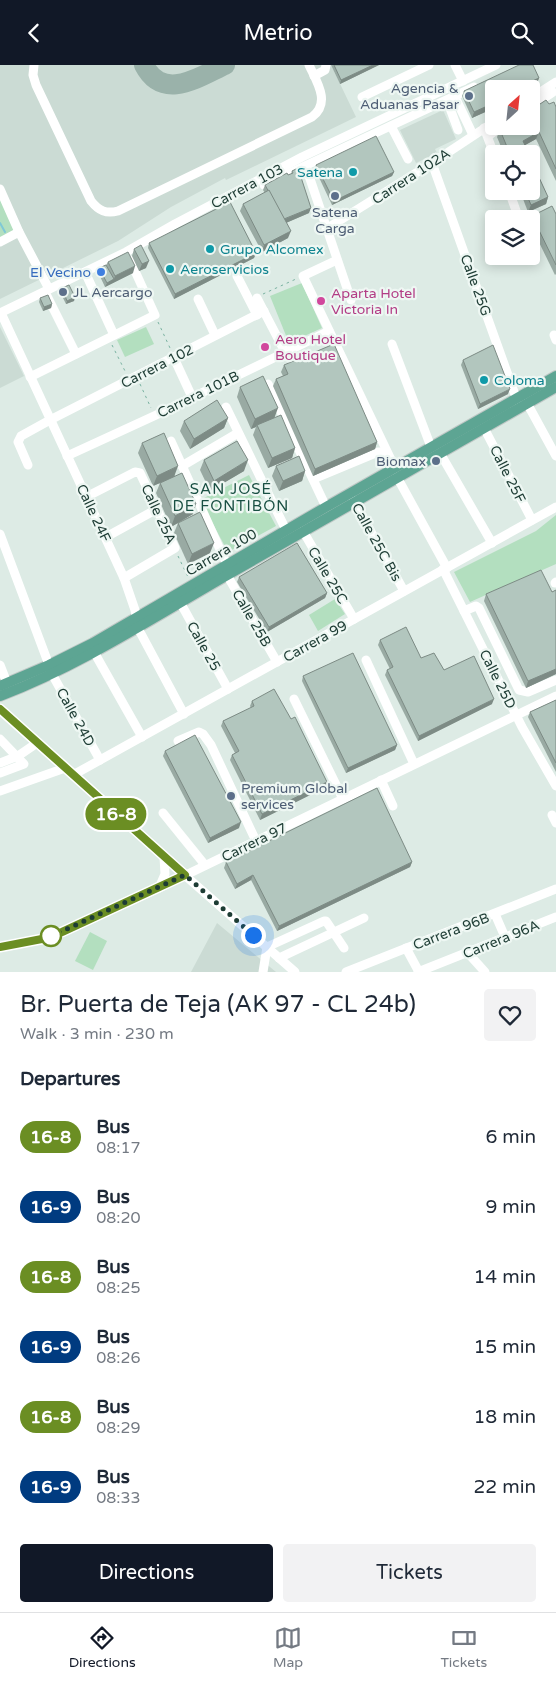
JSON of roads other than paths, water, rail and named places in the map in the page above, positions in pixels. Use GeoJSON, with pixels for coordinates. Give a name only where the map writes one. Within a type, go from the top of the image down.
{"type":"FeatureCollection","features":[{"type":"Feature","properties":{"kind":"main road","name":"Carrera 100"},"geometry":{"type":"LineString","coordinates":[[436,450],[484,428],[556,376]]}},
{"type":"Feature","properties":{"kind":"main road","name":"Carrera 100"},"geometry":{"type":"LineString","coordinates":[[4,684],[51,670],[94,652],[192,585],[227,570],[303,531],[351,497],[394,472],[521,403],[556,387]]}},
{"type":"Feature","properties":{"kind":"main road","name":"Carrera 100"},"geometry":{"type":"LineString","coordinates":[[0,696],[51,670],[138,621],[180,602],[286,530],[326,507],[351,497]]}},
{"type":"Feature","properties":{"kind":"street"},"geometry":{"type":"LineString","coordinates":[[34,65],[33,75],[36,85],[91,201],[96,207],[106,213],[118,211],[312,117],[318,111],[322,101],[321,92],[309,65]]}},
{"type":"Feature","properties":{"kind":"street"},"geometry":{"type":"LineString","coordinates":[[314,76],[325,70],[326,65]]}},
{"type":"Feature","properties":{"kind":"street"},"geometry":{"type":"LineString","coordinates":[[362,97],[429,65]]}},
{"type":"Feature","properties":{"kind":"street"},"geometry":{"type":"LineString","coordinates":[[455,65],[464,81]]}},
{"type":"Feature","properties":{"kind":"street","name":"Carrera 103"},"geometry":{"type":"LineString","coordinates":[[0,313],[126,252],[174,224],[302,157],[496,65]]}},
{"type":"Feature","properties":{"kind":"street"},"geometry":{"type":"LineString","coordinates":[[540,92],[556,82]]}},
{"type":"Feature","properties":{"kind":"street"},"geometry":{"type":"LineString","coordinates":[[264,185],[479,85]]}},
{"type":"Feature","properties":{"kind":"street"},"geometry":{"type":"LineString","coordinates":[[540,102],[555,93]]}},
{"type":"Feature","properties":{"kind":"street"},"geometry":{"type":"LineString","coordinates":[[451,99],[458,130]]}},
{"type":"Feature","properties":{"kind":"street"},"geometry":{"type":"LineString","coordinates":[[451,99],[473,135]]}},
{"type":"Feature","properties":{"kind":"street"},"geometry":{"type":"LineString","coordinates":[[390,126],[408,159]]}},
{"type":"Feature","properties":{"kind":"street","name":"Carrera 102A"},"geometry":{"type":"LineString","coordinates":[[326,229],[432,163],[473,135],[485,132]]}},
{"type":"Feature","properties":{"kind":"street","name":"Calle 25G"},"geometry":{"type":"LineString","coordinates":[[432,163],[521,403],[556,456]]}},
{"type":"Feature","properties":{"kind":"street"},"geometry":{"type":"LineString","coordinates":[[306,167],[351,300]]}},
{"type":"Feature","properties":{"kind":"street"},"geometry":{"type":"LineString","coordinates":[[0,189],[76,354]]}},
{"type":"Feature","properties":{"kind":"street"},"geometry":{"type":"LineString","coordinates":[[0,241],[20,232]]}},
{"type":"Feature","properties":{"kind":"street"},"geometry":{"type":"LineString","coordinates":[[30,377],[155,315],[126,252]]}},
{"type":"Feature","properties":{"kind":"street","name":"Calle 25D"},"geometry":{"type":"LineString","coordinates":[[337,260],[303,276],[394,472],[445,569],[516,715],[556,786]]}},
{"type":"Feature","properties":{"kind":"street"},"geometry":{"type":"LineString","coordinates":[[84,272],[111,337]]}},
{"type":"Feature","properties":{"kind":"street"},"geometry":{"type":"LineString","coordinates":[[237,276],[285,352]]}},
{"type":"Feature","properties":{"kind":"street"},"geometry":{"type":"LineString","coordinates":[[257,298],[261,313]]}},
{"type":"Feature","properties":{"kind":"street"},"geometry":{"type":"LineString","coordinates":[[198,299],[215,335]]}},
{"type":"Feature","properties":{"kind":"street","name":"Calle 24F"},"geometry":{"type":"LineString","coordinates":[[0,313],[124,578],[138,621],[139,630],[184,714]]}},
{"type":"Feature","properties":{"kind":"street","name":"Carrera 102"},"geometry":{"type":"LineString","coordinates":[[28,465],[18,442],[21,436],[261,313]]}},
{"type":"Feature","properties":{"kind":"street","name":"Carrera 101B"},"geometry":{"type":"LineString","coordinates":[[67,455],[154,416],[329,331]]}},
{"type":"Feature","properties":{"kind":"street"},"geometry":{"type":"LineString","coordinates":[[392,344],[436,450],[492,543]]}},
{"type":"Feature","properties":{"kind":"street"},"geometry":{"type":"LineString","coordinates":[[174,358],[192,397]]}},
{"type":"Feature","properties":{"kind":"street"},"geometry":{"type":"LineString","coordinates":[[268,384],[326,507]]}},
{"type":"Feature","properties":{"kind":"street"},"geometry":{"type":"LineString","coordinates":[[226,407],[286,530]]}},
{"type":"Feature","properties":{"kind":"street","name":"Calle 25F"},"geometry":{"type":"LineString","coordinates":[[484,428],[532,520]]}},
{"type":"Feature","properties":{"kind":"street"},"geometry":{"type":"LineString","coordinates":[[182,466],[238,433]]}},
{"type":"Feature","properties":{"kind":"street","name":"Calle 25B"},"geometry":{"type":"LineString","coordinates":[[171,441],[227,570],[277,662]]}},
{"type":"Feature","properties":{"kind":"street"},"geometry":{"type":"LineString","coordinates":[[313,479],[378,451],[394,472]]}},
{"type":"Feature","properties":{"kind":"street","name":"Calle 25A"},"geometry":{"type":"LineString","coordinates":[[86,497],[138,472],[157,509],[174,548],[124,578]]}},
{"type":"Feature","properties":{"kind":"street","name":"Calle 25C Bis"},"geometry":{"type":"LineString","coordinates":[[351,497],[404,591]]}},
{"type":"Feature","properties":{"kind":"street","name":"Carrera 99"},"geometry":{"type":"LineString","coordinates":[[73,775],[556,507]]}},
{"type":"Feature","properties":{"kind":"street"},"geometry":{"type":"LineString","coordinates":[[106,537],[157,509]]}},
{"type":"Feature","properties":{"kind":"street","name":"Calle 25C"},"geometry":{"type":"LineString","coordinates":[[303,531],[354,619]]}},
{"type":"Feature","properties":{"kind":"street","name":"Calle 24D"},"geometry":{"type":"LineString","coordinates":[[0,534],[51,670],[100,760]]}},
{"type":"Feature","properties":{"kind":"street","name":"Calle 25"},"geometry":{"type":"LineString","coordinates":[[180,602],[228,689]]}},
{"type":"Feature","properties":{"kind":"street"},"geometry":{"type":"LineString","coordinates":[[464,611],[476,606],[479,608],[519,690],[528,692],[556,680]]}},
{"type":"Feature","properties":{"kind":"street"},"geometry":{"type":"LineString","coordinates":[[94,652],[142,737]]}},
{"type":"Feature","properties":{"kind":"street"},"geometry":{"type":"LineString","coordinates":[[366,660],[414,764]]}},
{"type":"Feature","properties":{"kind":"street"},"geometry":{"type":"LineString","coordinates":[[0,665],[4,684]]}},
{"type":"Feature","properties":{"kind":"street","name":"Carrera 97"},"geometry":{"type":"LineString","coordinates":[[0,947],[47,938],[162,889],[205,865],[556,696]]}},
{"type":"Feature","properties":{"kind":"street"},"geometry":{"type":"LineString","coordinates":[[294,699],[343,799]]}},
{"type":"Feature","properties":{"kind":"street"},"geometry":{"type":"LineString","coordinates":[[0,709],[295,972]]}},
{"type":"Feature","properties":{"kind":"street"},"geometry":{"type":"LineString","coordinates":[[178,741],[199,732],[203,734],[211,745],[256,841]]}},
{"type":"Feature","properties":{"kind":"street"},"geometry":{"type":"LineString","coordinates":[[0,739],[18,756],[24,765],[0,773]]}},
{"type":"Feature","properties":{"kind":"street"},"geometry":{"type":"LineString","coordinates":[[0,763],[18,756],[37,743]]}},
{"type":"Feature","properties":{"kind":"street"},"geometry":{"type":"LineString","coordinates":[[0,791],[65,768]]}},
{"type":"Feature","properties":{"kind":"street"},"geometry":{"type":"LineString","coordinates":[[381,780],[393,806]]}},
{"type":"Feature","properties":{"kind":"street"},"geometry":{"type":"LineString","coordinates":[[163,813],[205,865]]}},
{"type":"Feature","properties":{"kind":"street"},"geometry":{"type":"LineString","coordinates":[[162,889],[165,874],[164,857]]}},
{"type":"Feature","properties":{"kind":"street","name":"Carrera 96B"},"geometry":{"type":"LineString","coordinates":[[346,972],[556,889]]}},
{"type":"Feature","properties":{"kind":"street"},"geometry":{"type":"LineString","coordinates":[[495,913],[505,937]]}},
{"type":"Feature","properties":{"kind":"street","name":"Carrera 96A"},"geometry":{"type":"LineString","coordinates":[[418,972],[556,917]]}},
{"type":"Feature","properties":{"kind":"street"},"geometry":{"type":"LineString","coordinates":[[279,958],[364,918]]}},
{"type":"Feature","properties":{"kind":"street"},"geometry":{"type":"LineString","coordinates":[[267,947],[324,921],[326,921],[344,947]]}},
{"type":"Feature","properties":{"kind":"street"},"geometry":{"type":"LineString","coordinates":[[263,972],[267,947]]}},
{"type":"Feature","properties":{"kind":"street"},"geometry":{"type":"LineString","coordinates":[[406,948],[418,972]]}},
{"type":"Feature","properties":{"kind":"street"},"geometry":{"type":"LineString","coordinates":[[467,953],[485,972]]}},
{"type":"Feature","properties":{"kind":"waterway"},"geometry":{"type":"LineString","coordinates":[[0,223],[5,232]]}},
{"type":"Feature","properties":{"kind":"place","name":"Agencia & Aduanas Pasar"},"geometry":{"type":"Point","coordinates":[469,96]}},
{"type":"Feature","properties":{"kind":"place","name":"Satena"},"geometry":{"type":"Point","coordinates":[353,172]}},
{"type":"Feature","properties":{"kind":"place","name":"Satena Carga"},"geometry":{"type":"Point","coordinates":[335,196]}},
{"type":"Feature","properties":{"kind":"place","name":"Grupo Alcomex"},"geometry":{"type":"Point","coordinates":[210,249]}},
{"type":"Feature","properties":{"kind":"place","name":"Aeroservicios"},"geometry":{"type":"Point","coordinates":[170,269]}},
{"type":"Feature","properties":{"kind":"place","name":"El Vecino"},"geometry":{"type":"Point","coordinates":[101,272]}},
{"type":"Feature","properties":{"kind":"place","name":"JL Aercargo"},"geometry":{"type":"Point","coordinates":[63,292]}},
{"type":"Feature","properties":{"kind":"place","name":"Aparta Hotel Victoria In"},"geometry":{"type":"Point","coordinates":[321,301]}},
{"type":"Feature","properties":{"kind":"place","name":"Aero Hotel Boutique"},"geometry":{"type":"Point","coordinates":[265,347]}},
{"type":"Feature","properties":{"kind":"place","name":"Coloma"},"geometry":{"type":"Point","coordinates":[484,380]}},
{"type":"Feature","properties":{"kind":"place","name":"Biomax"},"geometry":{"type":"Point","coordinates":[436,461]}},
{"type":"Feature","properties":{"kind":"place","name":"Premium Global services"},"geometry":{"type":"Point","coordinates":[231,796]}},
{"type":"Feature","properties":{"kind":"district","name":"SAN JOSÉ DE FONTIBÓN"},"geometry":{"type":"Point","coordinates":[231,498]}}]}
